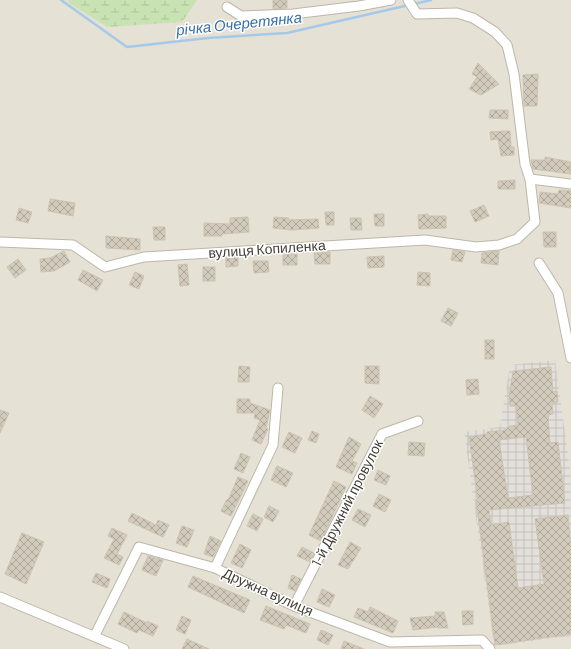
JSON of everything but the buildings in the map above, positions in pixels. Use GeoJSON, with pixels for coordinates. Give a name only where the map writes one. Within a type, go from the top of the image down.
{"type":"FeatureCollection","features":[{"type":"Feature","properties":{"kind":"street"},"geometry":{"type":"LineString","coordinates":[[227,7],[241,16],[293,14],[359,6],[391,0]]}},
{"type":"Feature","properties":{"kind":"street"},"geometry":{"type":"LineString","coordinates":[[408,0],[417,14],[457,13],[473,18],[495,32],[507,45],[514,74],[525,164],[530,179],[571,184]]}},
{"type":"Feature","properties":{"kind":"street","name":"вулиця Копиленка"},"geometry":{"type":"LineString","coordinates":[[0,242],[73,245],[104,267],[144,257],[425,240],[476,247],[499,245],[517,239],[535,222],[530,179]]}},
{"type":"Feature","properties":{"kind":"street"},"geometry":{"type":"LineString","coordinates":[[539,263],[558,293],[571,358]]}},
{"type":"Feature","properties":{"kind":"street"},"geometry":{"type":"LineString","coordinates":[[216,568],[273,445],[278,388]]}},
{"type":"Feature","properties":{"kind":"street","name":"1-й Дружний провулок"},"geometry":{"type":"LineString","coordinates":[[294,606],[382,434],[418,421]]}},
{"type":"Feature","properties":{"kind":"street","name":"Дружна вулиця"},"geometry":{"type":"LineString","coordinates":[[95,635],[140,547],[216,568],[294,606],[390,642],[482,640],[490,649]]}},
{"type":"Feature","properties":{"kind":"street"},"geometry":{"type":"LineString","coordinates":[[0,597],[95,635],[124,649]]}},
{"type":"Feature","properties":{"kind":"shaded area"},"geometry":{"type":"Polygon","coordinates":[[[0,0],[571,0],[571,649],[0,649],[0,0]]]}},
{"type":"Feature","properties":{"kind":"shaded area"},"geometry":{"type":"Polygon","coordinates":[[[555,360],[571,476],[571,636],[494,646],[464,432],[500,427],[510,365],[555,360]]]}},
{"type":"Feature","properties":{"kind":"green space"},"geometry":{"type":"Polygon","coordinates":[[[68,0],[197,0],[182,22],[107,27],[69,3],[68,0]]]}},
{"type":"Feature","properties":{"kind":"waterway","name":"річка Очеретянка"},"geometry":{"type":"LineString","coordinates":[[61,0],[127,47],[208,38],[287,33],[409,5]]}},
{"type":"Feature","properties":{"kind":"waterway","name":"річка Очеретянка"},"geometry":{"type":"LineString","coordinates":[[414,4],[431,0]]}}]}
